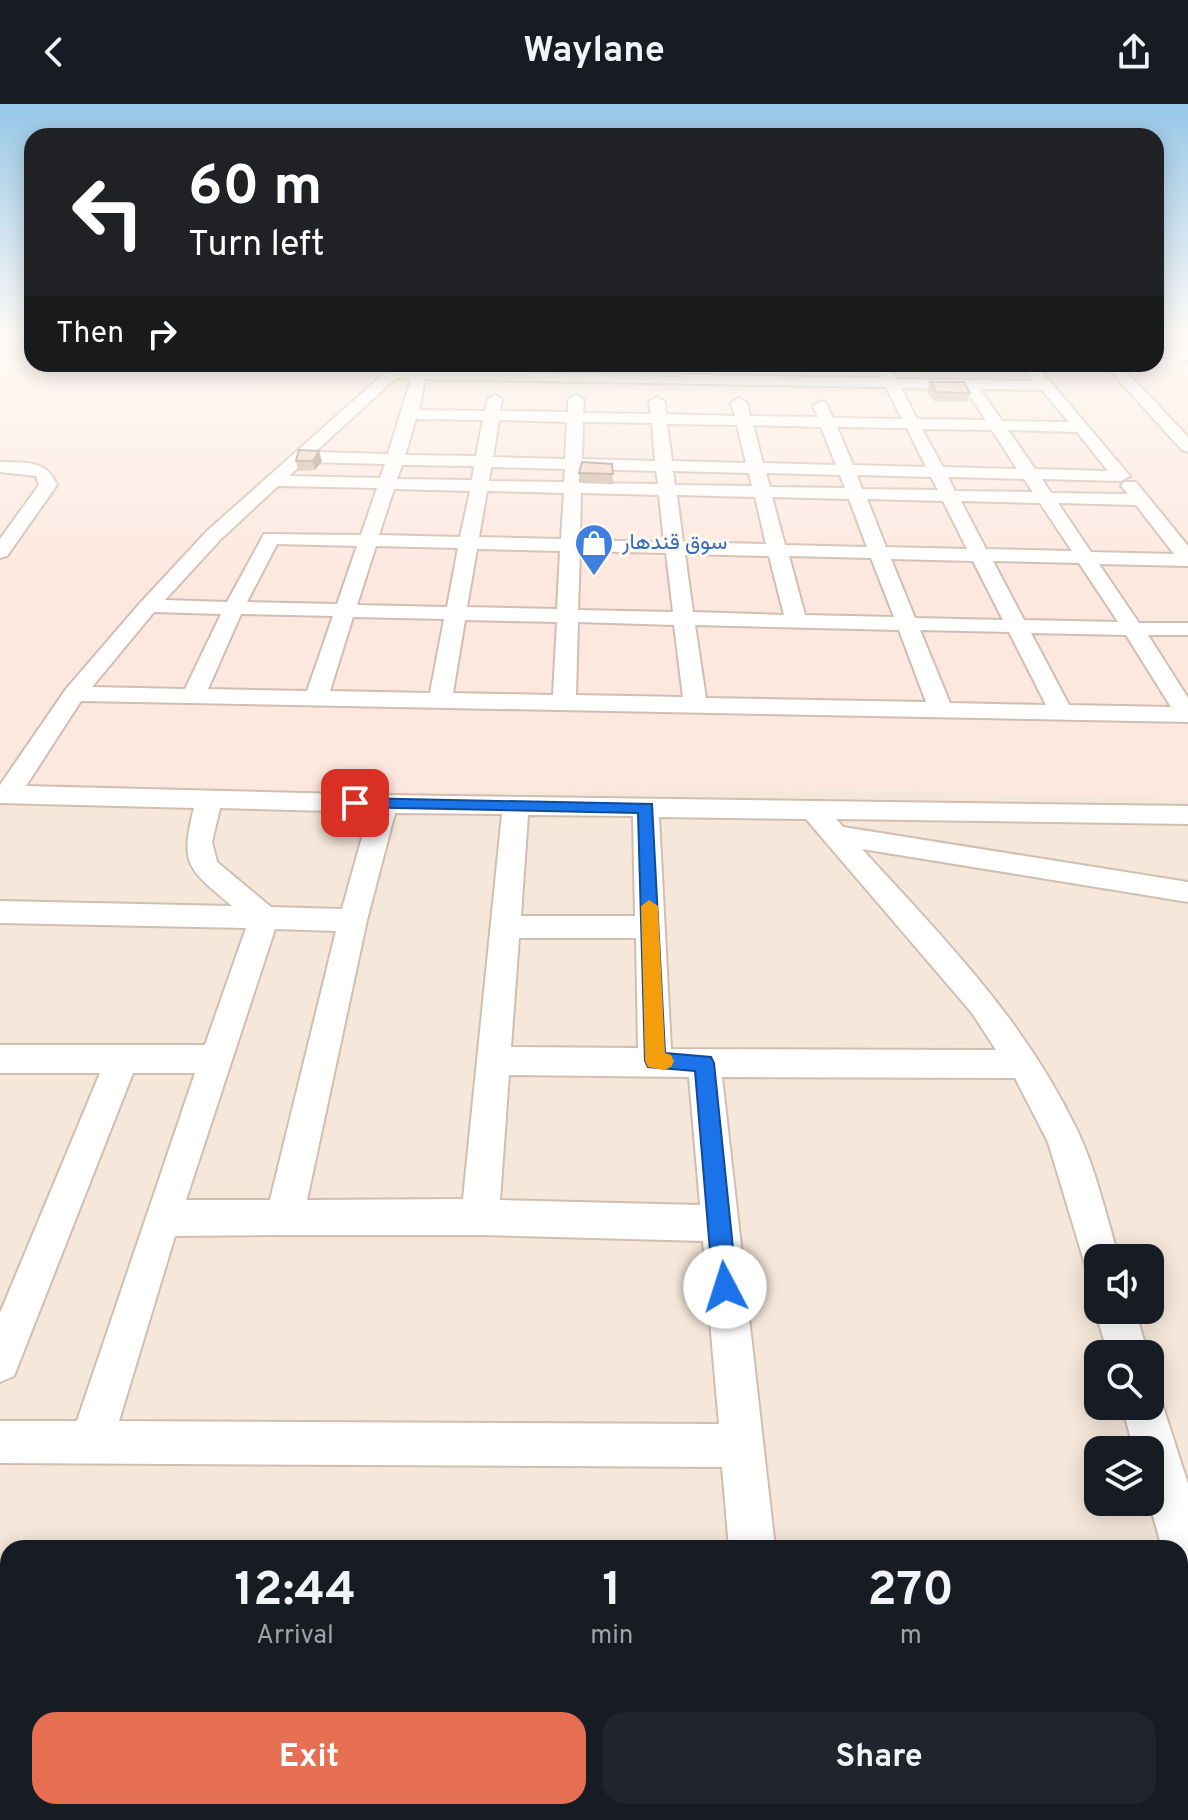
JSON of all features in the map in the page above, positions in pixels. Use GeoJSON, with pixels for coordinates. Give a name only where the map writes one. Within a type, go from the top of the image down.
{"type":"FeatureCollection","features":[{"type":"Feature","properties":{"kind":"street"},"geometry":{"type":"LineString","coordinates":[[4,794],[74,694],[148,606],[214,535],[345,416]]}},
{"type":"Feature","properties":{"kind":"street"},"geometry":{"type":"LineString","coordinates":[[316,698],[409,416]]}},
{"type":"Feature","properties":{"kind":"street"},"geometry":{"type":"LineString","coordinates":[[440,700],[492,416]]}},
{"type":"Feature","properties":{"kind":"street"},"geometry":{"type":"LineString","coordinates":[[495,416],[1082,427]]}},
{"type":"Feature","properties":{"kind":"street"},"geometry":{"type":"LineString","coordinates":[[743,416],[796,621]]}},
{"type":"Feature","properties":{"kind":"street"},"geometry":{"type":"LineString","coordinates":[[825,416],[941,710]]}},
{"type":"Feature","properties":{"kind":"street"},"geometry":{"type":"LineString","coordinates":[[908,416],[1061,712]]}},
{"type":"Feature","properties":{"kind":"street"},"geometry":{"type":"LineString","coordinates":[[992,416],[1188,715]]}},
{"type":"Feature","properties":{"kind":"street"},"geometry":{"type":"LineString","coordinates":[[1073,416],[1188,559]]}},
{"type":"Feature","properties":{"kind":"street"},"geometry":{"type":"LineString","coordinates":[[1159,416],[1188,447]]}},
{"type":"Feature","properties":{"kind":"street"},"geometry":{"type":"LineString","coordinates":[[564,702],[575,418]]}},
{"type":"Feature","properties":{"kind":"street"},"geometry":{"type":"LineString","coordinates":[[658,419],[695,704]]}},
{"type":"Feature","properties":{"kind":"street"},"geometry":{"type":"LineString","coordinates":[[299,457],[1121,476]]}},
{"type":"Feature","properties":{"kind":"street"},"geometry":{"type":"LineString","coordinates":[[0,467],[33,468],[43,473],[48,485],[0,552]]}},
{"type":"Feature","properties":{"kind":"street"},"geometry":{"type":"LineString","coordinates":[[272,481],[1141,500]]}},
{"type":"Feature","properties":{"kind":"street"},"geometry":{"type":"LineString","coordinates":[[214,535],[571,547],[1188,559]]}},
{"type":"Feature","properties":{"kind":"street"},"geometry":{"type":"LineString","coordinates":[[193,697],[271,538]]}},
{"type":"Feature","properties":{"kind":"street"},"geometry":{"type":"LineString","coordinates":[[148,606],[1188,629]]}},
{"type":"Feature","properties":{"kind":"street"},"geometry":{"type":"LineString","coordinates":[[74,694],[1188,715]]}},
{"type":"Feature","properties":{"kind":"street"},"geometry":{"type":"LineString","coordinates":[[4,794],[384,804],[1188,815]]}},
{"type":"Feature","properties":{"kind":"street"},"geometry":{"type":"LineString","coordinates":[[209,800],[199,842],[204,866],[264,918]]}},
{"type":"Feature","properties":{"kind":"street"},"geometry":{"type":"LineString","coordinates":[[284,1219],[353,920],[384,804]]}},
{"type":"Feature","properties":{"kind":"street"},"geometry":{"type":"LineString","coordinates":[[480,1217],[516,805]]}},
{"type":"Feature","properties":{"kind":"street"},"geometry":{"type":"LineString","coordinates":[[646,807],[655,1061]]}},
{"type":"Feature","properties":{"kind":"street"},"geometry":{"type":"LineString","coordinates":[[814,811],[983,1004],[1024,1064],[1064,1139],[1096,1244]]}},
{"type":"Feature","properties":{"kind":"street"},"geometry":{"type":"LineString","coordinates":[[837,835],[1188,892]]}},
{"type":"Feature","properties":{"kind":"street"},"geometry":{"type":"LineString","coordinates":[[0,912],[353,920]]}},
{"type":"Feature","properties":{"kind":"street"},"geometry":{"type":"LineString","coordinates":[[91,1442],[162,1218],[264,918]]}},
{"type":"Feature","properties":{"kind":"street"},"geometry":{"type":"LineString","coordinates":[[505,927],[650,927]]}},
{"type":"Feature","properties":{"kind":"street"},"geometry":{"type":"LineString","coordinates":[[0,1362],[123,1058]]}},
{"type":"Feature","properties":{"kind":"street"},"geometry":{"type":"LineString","coordinates":[[0,1059],[216,1059]]}},
{"type":"Feature","properties":{"kind":"street"},"geometry":{"type":"LineString","coordinates":[[494,1061],[1024,1064]]}},
{"type":"Feature","properties":{"kind":"street"},"geometry":{"type":"LineString","coordinates":[[704,1063],[751,1540]]}},
{"type":"Feature","properties":{"kind":"street"},"geometry":{"type":"LineString","coordinates":[[162,1218],[480,1217],[719,1224]]}},
{"type":"Feature","properties":{"kind":"street"},"geometry":{"type":"LineString","coordinates":[[1147,1420],[1182,1540]]}},
{"type":"Feature","properties":{"kind":"street"},"geometry":{"type":"LineString","coordinates":[[0,1442],[740,1446]]}},
{"type":"Feature","properties":{"kind":"shaded area"},"geometry":{"type":"Polygon","coordinates":[[[0,416],[1188,416],[1188,1540],[0,1540],[0,416]]]}},
{"type":"Feature","properties":{"kind":"shaded area","name":"سوق قندهار"},"geometry":{"type":"Polygon","coordinates":[[[0,416],[1188,416],[1188,799],[907,791],[0,792],[0,416]]]}},
{"type":"Feature","properties":{"kind":"building"},"geometry":{"type":"Polygon","coordinates":[[[299,450],[319,451],[313,461],[296,461],[299,450]]]}},
{"type":"Feature","properties":{"kind":"building"},"geometry":{"type":"Polygon","coordinates":[[[582,462],[612,464],[613,474],[579,473],[582,462]]]}},
{"type":"Feature","properties":{"kind":"slow traffic"},"geometry":{"type":"LineString","coordinates":[[649,906],[655,1061],[664,1061]]}},
{"type":"Feature","properties":{"kind":"place","name":"سوق قندهار"},"geometry":{"type":"Point","coordinates":[594,577]}},
{"type":"Feature","properties":{"kind":"route"},"geometry":{"type":"LineString","coordinates":[[355,803],[646,807],[655,1061],[704,1063],[725,1287]]}}]}
